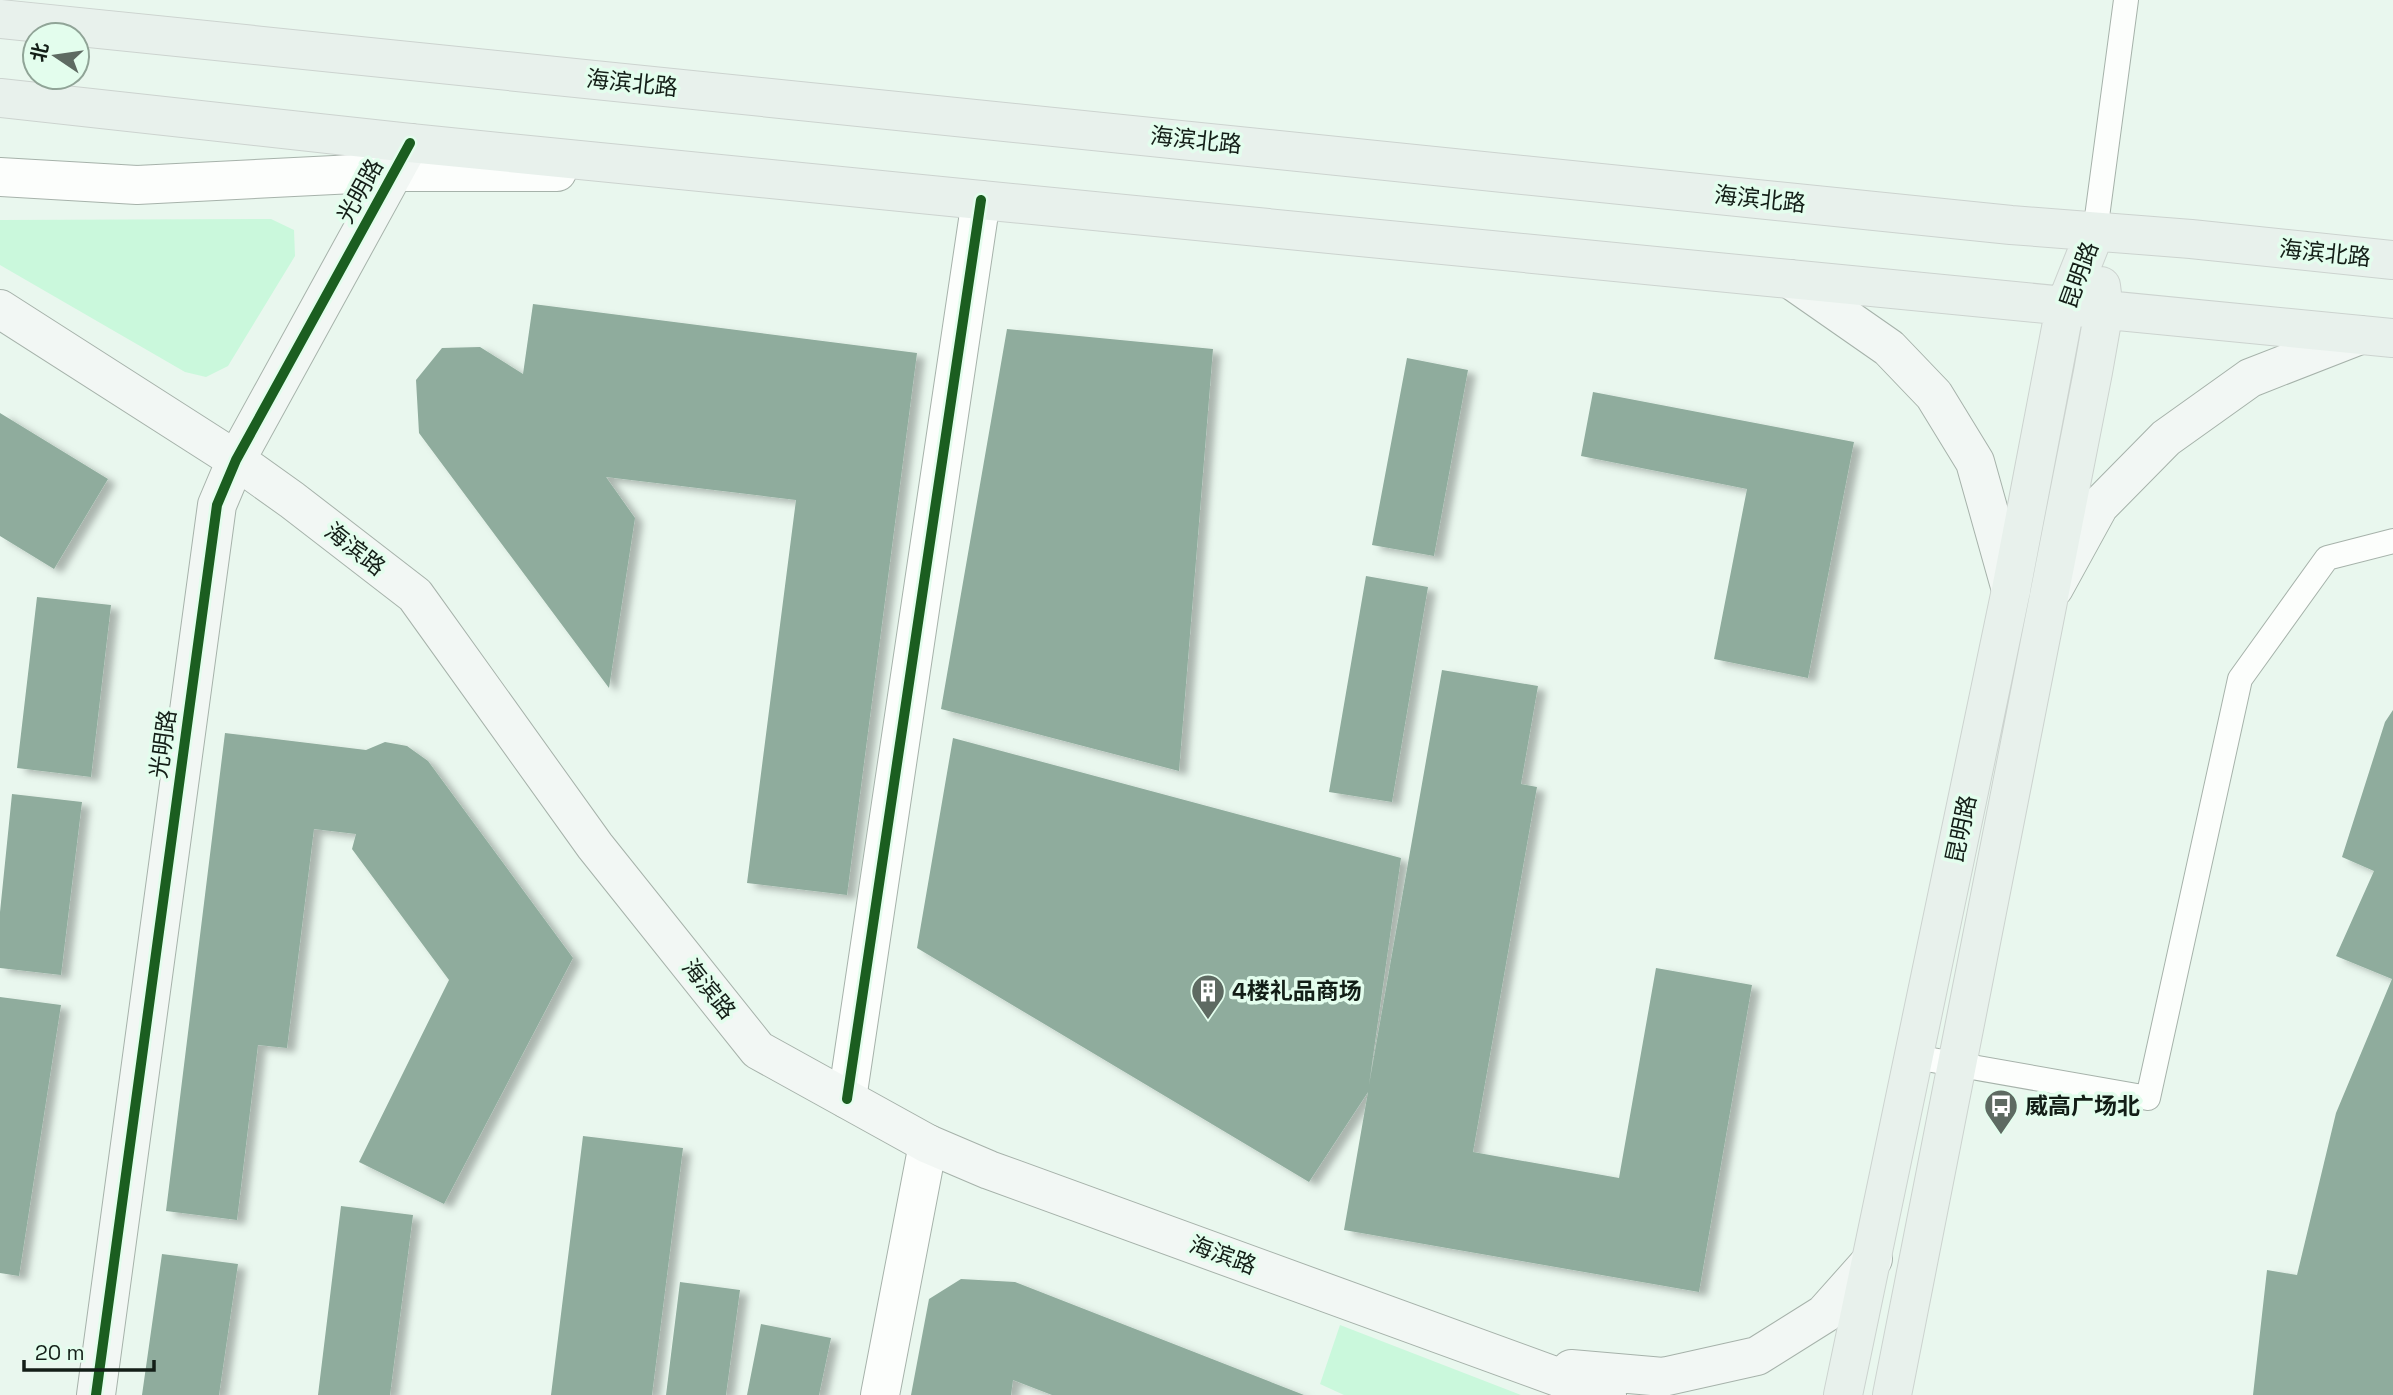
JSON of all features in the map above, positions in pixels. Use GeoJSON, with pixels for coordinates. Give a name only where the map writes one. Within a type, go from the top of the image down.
{"type":"FeatureCollection","features":[{"type":"Feature","properties":{"kind":"main road","name":"海滨北路"},"geometry":{"type":"LineString","coordinates":[[0,19],[2393,260]]}},
{"type":"Feature","properties":{"kind":"main road"},"geometry":{"type":"LineString","coordinates":[[0,98],[402,157],[704,172],[2376,336]]}},
{"type":"Feature","properties":{"kind":"main road","name":"光明路"},"geometry":{"type":"LineString","coordinates":[[96,1395],[217,506],[236,460],[402,157]]}},
{"type":"Feature","properties":{"kind":"main road","name":"昆明路"},"geometry":{"type":"LineString","coordinates":[[1843,1395],[2011,590],[2065,307],[2095,232]]}},
{"type":"Feature","properties":{"kind":"main road","name":"昆明路"},"geometry":{"type":"LineString","coordinates":[[1892,1395],[2104,310],[2095,232]]}},
{"type":"Feature","properties":{"kind":"main road"},"geometry":{"type":"LineString","coordinates":[[1790,279],[1889,348],[1934,395],[1976,463],[2011,590]]}},
{"type":"Feature","properties":{"kind":"main road","name":"海滨路"},"geometry":{"type":"LineString","coordinates":[[0,309],[236,460],[415,595],[596,846],[758,1050],[928,1144],[989,1170],[1607,1395]]}},
{"type":"Feature","properties":{"kind":"main road"},"geometry":{"type":"LineString","coordinates":[[2048,599],[2099,506],[2166,438],[2250,379],[2376,336]]}},
{"type":"Feature","properties":{"kind":"main road"},"geometry":{"type":"LineString","coordinates":[[1527,1365],[1663,1377],[1757,1356],[1824,1314],[1873,1259]]}},
{"type":"Feature","properties":{"kind":"main road"},"geometry":{"type":"LineString","coordinates":[[1527,1365],[1565,1395]]}},
{"type":"Feature","properties":{"kind":"street"},"geometry":{"type":"LineString","coordinates":[[0,177],[137,185],[402,157]]}},
{"type":"Feature","properties":{"kind":"street"},"geometry":{"type":"LineString","coordinates":[[847,1099],[981,200]]}},
{"type":"Feature","properties":{"kind":"street"},"geometry":{"type":"LineString","coordinates":[[880,1395],[928,1144]]}},
{"type":"Feature","properties":{"kind":"lane"},"geometry":{"type":"LineString","coordinates":[[2095,232],[2126,0]]}},
{"type":"Feature","properties":{"kind":"lane"},"geometry":{"type":"LineString","coordinates":[[1915,1057],[2148,1098],[2240,679],[2327,558],[2393,541]]}},
{"type":"Feature","properties":{"kind":"green space"},"geometry":{"type":"Polygon","coordinates":[[[271,219],[294,230],[295,256],[228,366],[206,377],[185,372],[0,265],[0,220],[271,219]]]}},
{"type":"Feature","properties":{"kind":"green space"},"geometry":{"type":"Polygon","coordinates":[[[1340,1325],[1521,1395],[1344,1395],[1320,1384],[1340,1325]]]}},
{"type":"Feature","properties":{"kind":"building"},"geometry":{"type":"Polygon","coordinates":[[[533,304],[917,353],[847,895],[747,883],[796,500],[606,477],[635,518],[609,688],[419,433],[416,380],[442,348],[480,347],[523,374],[533,304]]]}},
{"type":"Feature","properties":{"kind":"building"},"geometry":{"type":"Polygon","coordinates":[[[1007,329],[1213,349],[1179,771],[941,709],[1007,329]]]}},
{"type":"Feature","properties":{"kind":"building"},"geometry":{"type":"Polygon","coordinates":[[[1407,358],[1468,370],[1434,556],[1372,545],[1407,358]]]}},
{"type":"Feature","properties":{"kind":"building"},"geometry":{"type":"Polygon","coordinates":[[[1593,392],[1854,442],[1808,678],[1714,659],[1747,489],[1581,456],[1593,392]]]}},
{"type":"Feature","properties":{"kind":"building"},"geometry":{"type":"Polygon","coordinates":[[[0,413],[108,479],[54,569],[0,536],[0,413]]]}},
{"type":"Feature","properties":{"kind":"building"},"geometry":{"type":"Polygon","coordinates":[[[1366,576],[1428,587],[1392,802],[1329,792],[1366,576]]]}},
{"type":"Feature","properties":{"kind":"building"},"geometry":{"type":"Polygon","coordinates":[[[37,597],[111,605],[91,777],[17,768],[37,597]]]}},
{"type":"Feature","properties":{"kind":"building"},"geometry":{"type":"Polygon","coordinates":[[[1442,670],[1538,686],[1521,784],[1537,787],[1473,1152],[1619,1178],[1656,968],[1752,985],[1699,1292],[1344,1230],[1368,1092],[1309,1182],[917,948],[953,738],[1401,858],[1369,1085],[1442,670]]]}},
{"type":"Feature","properties":{"kind":"building"},"geometry":{"type":"Polygon","coordinates":[[[2393,710],[2393,1395],[2253,1395],[2267,1270],[2297,1275],[2336,1113],[2392,979],[2336,956],[2374,871],[2342,857],[2385,722],[2393,710]]]}},
{"type":"Feature","properties":{"kind":"building"},"geometry":{"type":"Polygon","coordinates":[[[225,733],[366,750],[385,742],[407,746],[428,761],[573,958],[444,1204],[359,1162],[449,980],[352,849],[356,834],[314,829],[287,1048],[258,1045],[237,1220],[166,1211],[225,733]]]}},
{"type":"Feature","properties":{"kind":"building"},"geometry":{"type":"Polygon","coordinates":[[[12,794],[82,802],[61,975],[0,968],[0,912],[12,794]]]}},
{"type":"Feature","properties":{"kind":"building"},"geometry":{"type":"Polygon","coordinates":[[[0,997],[61,1005],[19,1276],[0,1273],[0,997]]]}},
{"type":"Feature","properties":{"kind":"building"},"geometry":{"type":"Polygon","coordinates":[[[583,1136],[683,1148],[652,1395],[551,1395],[583,1136]]]}},
{"type":"Feature","properties":{"kind":"building"},"geometry":{"type":"Polygon","coordinates":[[[341,1206],[413,1215],[390,1395],[318,1395],[341,1206]]]}},
{"type":"Feature","properties":{"kind":"building"},"geometry":{"type":"Polygon","coordinates":[[[162,1254],[238,1264],[219,1395],[142,1395],[162,1254]]]}},
{"type":"Feature","properties":{"kind":"building"},"geometry":{"type":"Polygon","coordinates":[[[961,1279],[1015,1282],[1304,1395],[1052,1395],[1013,1380],[1011,1395],[911,1395],[929,1299],[961,1279]]]}},
{"type":"Feature","properties":{"kind":"building"},"geometry":{"type":"Polygon","coordinates":[[[680,1282],[740,1290],[726,1395],[666,1395],[680,1282]]]}},
{"type":"Feature","properties":{"kind":"building"},"geometry":{"type":"Polygon","coordinates":[[[761,1324],[831,1338],[819,1395],[747,1395],[761,1324]]]}},
{"type":"Feature","properties":{"kind":"cycle path"},"geometry":{"type":"LineString","coordinates":[[96,1395],[217,505],[236,460],[410,143]]}},
{"type":"Feature","properties":{"kind":"cycle path"},"geometry":{"type":"LineString","coordinates":[[847,1099],[981,200]]}},
{"type":"Feature","properties":{"kind":"place","name":"4楼礼品商场"},"geometry":{"type":"Point","coordinates":[1208,1021]}},
{"type":"Feature","properties":{"kind":"place","name":"威高广场北"},"geometry":{"type":"Point","coordinates":[2001,1136]}}]}
